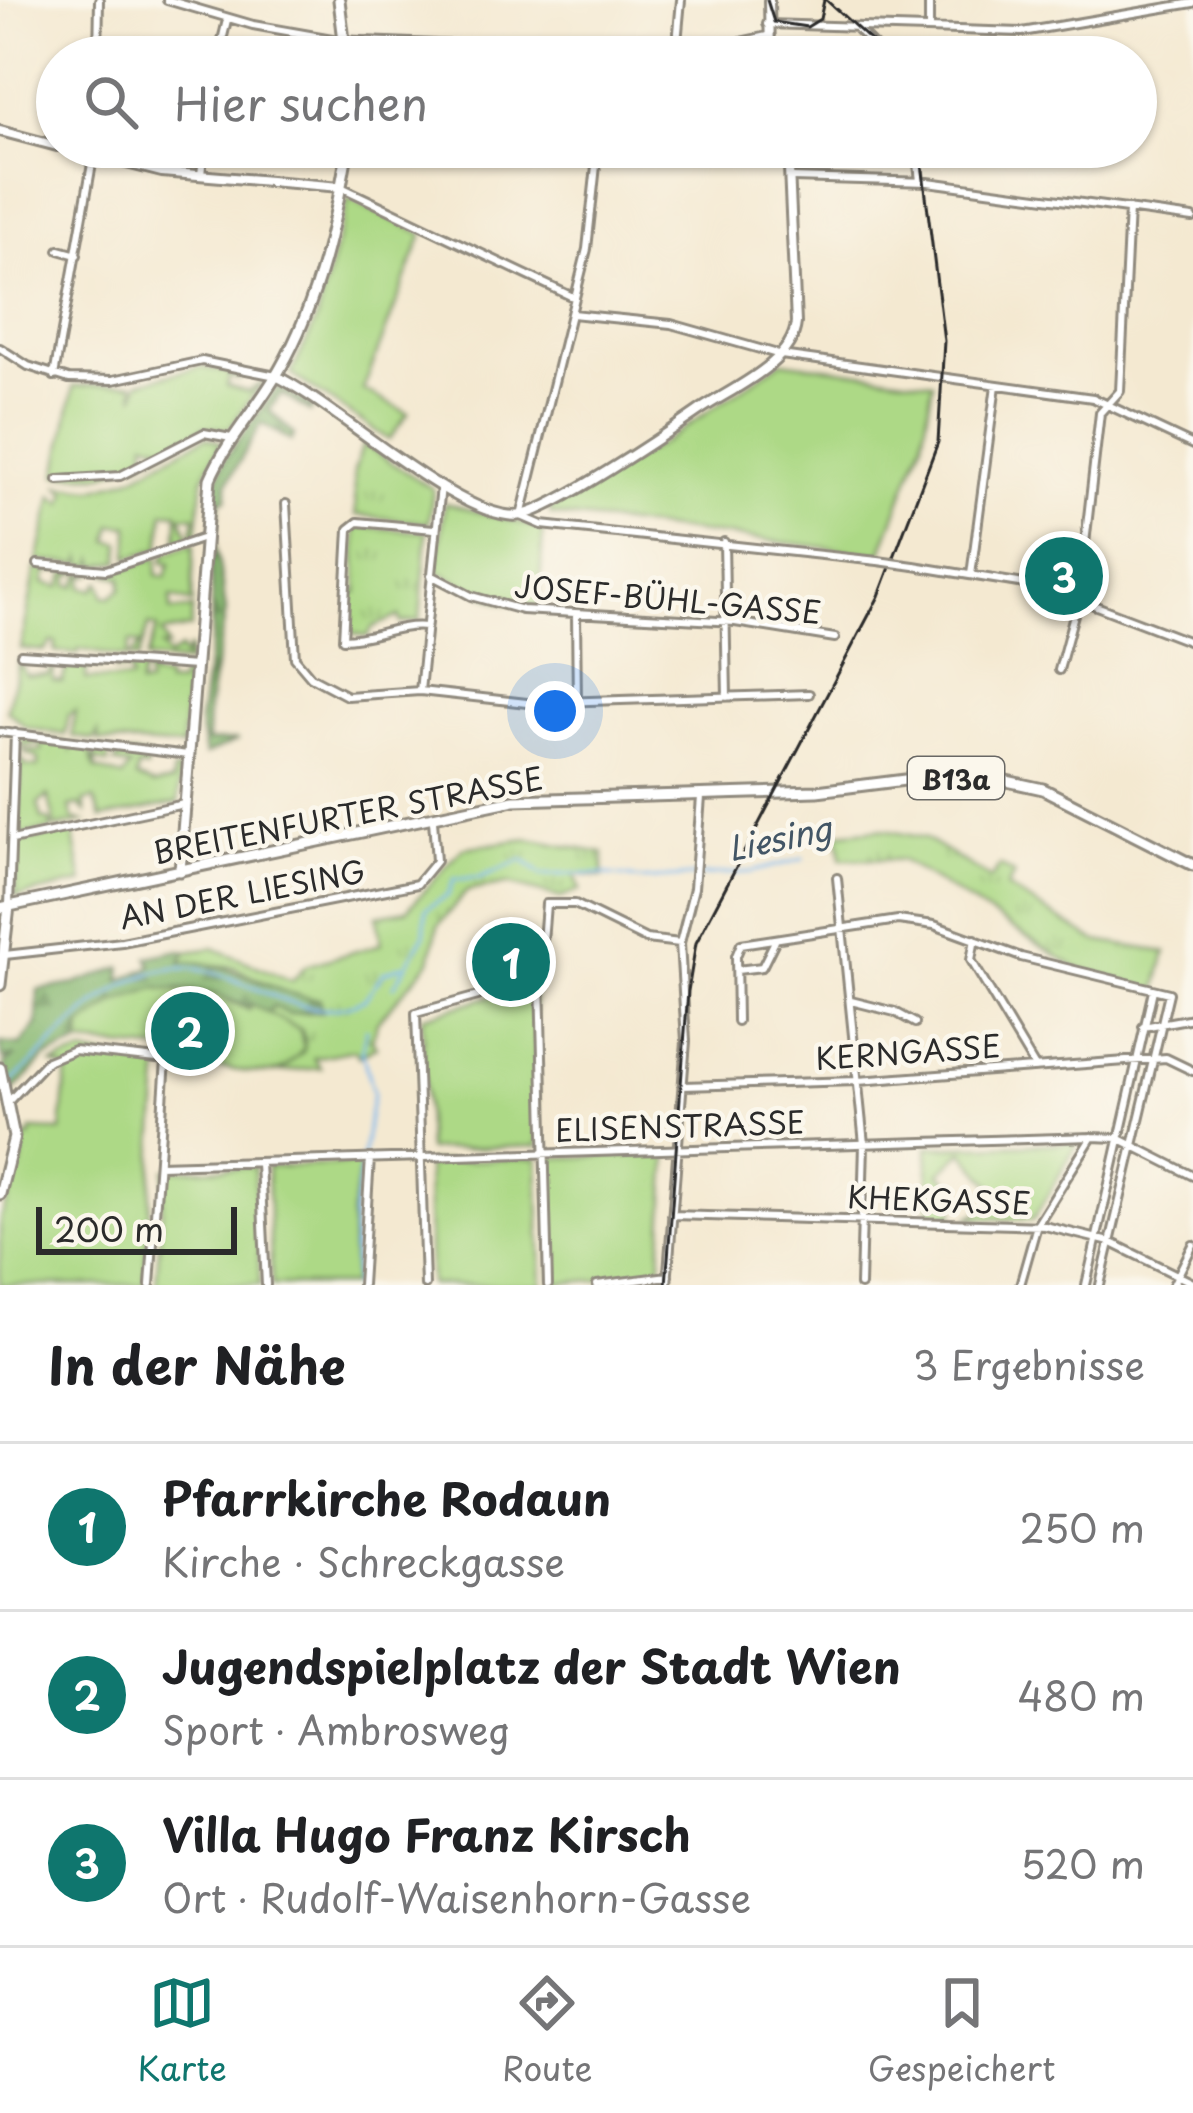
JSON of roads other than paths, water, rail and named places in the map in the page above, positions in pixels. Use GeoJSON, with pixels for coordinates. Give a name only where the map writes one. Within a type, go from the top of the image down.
{"type":"FeatureCollection","features":[{"type":"Feature","properties":{"kind":"main road"},"geometry":{"type":"LineString","coordinates":[[339,0],[344,36]]}},
{"type":"Feature","properties":{"kind":"main road"},"geometry":{"type":"LineString","coordinates":[[180,871],[210,479],[231,438],[276,376],[327,254],[344,168]]}},
{"type":"Feature","properties":{"kind":"main road","name":"BREITENFURTER STRASSE"},"geometry":{"type":"LineString","coordinates":[[4,907],[526,798],[817,791],[913,779],[993,778],[1051,793],[1193,865]]}},
{"type":"Feature","properties":{"kind":"main road"},"geometry":{"type":"LineString","coordinates":[[0,985],[4,907]]}},
{"type":"Feature","properties":{"kind":"main road"},"geometry":{"type":"LineString","coordinates":[[0,1068],[13,1150],[0,1195]]}},
{"type":"Feature","properties":{"kind":"street"},"geometry":{"type":"LineString","coordinates":[[98,36],[99,0]]}},
{"type":"Feature","properties":{"kind":"street"},"geometry":{"type":"LineString","coordinates":[[167,0],[228,18],[323,36]]}},
{"type":"Feature","properties":{"kind":"street"},"geometry":{"type":"LineString","coordinates":[[678,36],[681,0]]}},
{"type":"Feature","properties":{"kind":"street"},"geometry":{"type":"LineString","coordinates":[[767,36],[769,0]]}},
{"type":"Feature","properties":{"kind":"street"},"geometry":{"type":"LineString","coordinates":[[929,0],[929,29]]}},
{"type":"Feature","properties":{"kind":"street"},"geometry":{"type":"LineString","coordinates":[[767,23],[1033,31],[1193,3]]}},
{"type":"Feature","properties":{"kind":"street"},"geometry":{"type":"LineString","coordinates":[[223,36],[228,18]]}},
{"type":"Feature","properties":{"kind":"street"},"geometry":{"type":"LineString","coordinates":[[853,26],[863,36]]}},
{"type":"Feature","properties":{"kind":"street"},"geometry":{"type":"LineString","coordinates":[[0,131],[36,140]]}},
{"type":"Feature","properties":{"kind":"street"},"geometry":{"type":"LineString","coordinates":[[55,376],[91,168]]}},
{"type":"Feature","properties":{"kind":"street"},"geometry":{"type":"LineString","coordinates":[[149,168],[341,187],[575,298]]}},
{"type":"Feature","properties":{"kind":"street"},"geometry":{"type":"LineString","coordinates":[[201,175],[202,168]]}},
{"type":"Feature","properties":{"kind":"street"},"geometry":{"type":"LineString","coordinates":[[520,516],[572,314],[596,168]]}},
{"type":"Feature","properties":{"kind":"street"},"geometry":{"type":"LineString","coordinates":[[520,516],[664,435],[781,355],[796,323],[791,168]]}},
{"type":"Feature","properties":{"kind":"street"},"geometry":{"type":"LineString","coordinates":[[918,168],[920,182]]}},
{"type":"Feature","properties":{"kind":"street"},"geometry":{"type":"LineString","coordinates":[[793,178],[920,182],[1193,218]]}},
{"type":"Feature","properties":{"kind":"street"},"geometry":{"type":"LineString","coordinates":[[1059,670],[1079,596],[1100,413],[1120,391],[1129,209]]}},
{"type":"Feature","properties":{"kind":"street"},"geometry":{"type":"LineString","coordinates":[[59,250],[77,255]]}},
{"type":"Feature","properties":{"kind":"street"},"geometry":{"type":"LineString","coordinates":[[572,314],[671,324],[781,355],[1107,404],[1193,445]]}},
{"type":"Feature","properties":{"kind":"street"},"geometry":{"type":"LineString","coordinates":[[0,348],[55,376],[113,380],[202,361],[276,376],[441,486],[527,522],[970,575],[1079,596],[1193,641]]}},
{"type":"Feature","properties":{"kind":"street"},"geometry":{"type":"LineString","coordinates":[[970,575],[996,385]]}},
{"type":"Feature","properties":{"kind":"street"},"geometry":{"type":"LineString","coordinates":[[58,480],[120,476],[204,433],[231,438]]}},
{"type":"Feature","properties":{"kind":"street"},"geometry":{"type":"LineString","coordinates":[[420,691],[441,486]]}},
{"type":"Feature","properties":{"kind":"street"},"geometry":{"type":"LineString","coordinates":[[286,504],[292,640],[302,668],[345,696],[420,691],[502,702],[577,703],[809,694]]}},
{"type":"Feature","properties":{"kind":"street"},"geometry":{"type":"LineString","coordinates":[[543,506],[547,522]]}},
{"type":"Feature","properties":{"kind":"street"},"geometry":{"type":"LineString","coordinates":[[426,627],[403,625],[367,639],[343,639],[350,525],[434,529]]}},
{"type":"Feature","properties":{"kind":"street"},"geometry":{"type":"LineString","coordinates":[[38,564],[106,570],[204,538]]}},
{"type":"Feature","properties":{"kind":"street"},"geometry":{"type":"LineString","coordinates":[[724,542],[727,697]]}},
{"type":"Feature","properties":{"kind":"street","name":"JOSEF-BÜHL-GASSE"},"geometry":{"type":"LineString","coordinates":[[431,575],[498,606],[725,622],[836,638]]}},
{"type":"Feature","properties":{"kind":"street"},"geometry":{"type":"LineString","coordinates":[[577,614],[577,703]]}},
{"type":"Feature","properties":{"kind":"street"},"geometry":{"type":"LineString","coordinates":[[21,653],[196,667]]}},
{"type":"Feature","properties":{"kind":"street"},"geometry":{"type":"LineString","coordinates":[[0,732],[188,755]]}},
{"type":"Feature","properties":{"kind":"street"},"geometry":{"type":"LineString","coordinates":[[4,907],[12,840],[15,733]]}},
{"type":"Feature","properties":{"kind":"street"},"geometry":{"type":"LineString","coordinates":[[597,1285],[668,1280],[682,1086],[680,943],[694,888],[701,796]]}},
{"type":"Feature","properties":{"kind":"street"},"geometry":{"type":"LineString","coordinates":[[0,805],[13,802]]}},
{"type":"Feature","properties":{"kind":"street"},"geometry":{"type":"LineString","coordinates":[[12,840],[184,804]]}},
{"type":"Feature","properties":{"kind":"street","name":"AN DER LIESING"},"geometry":{"type":"LineString","coordinates":[[4,955],[80,947],[417,884],[436,861],[433,820]]}},
{"type":"Feature","properties":{"kind":"street"},"geometry":{"type":"LineString","coordinates":[[838,878],[864,1144],[860,1285]]}},
{"type":"Feature","properties":{"kind":"street"},"geometry":{"type":"LineString","coordinates":[[548,1285],[540,980],[548,901],[575,904],[646,939],[680,943]]}},
{"type":"Feature","properties":{"kind":"street"},"geometry":{"type":"LineString","coordinates":[[737,1021],[736,970],[741,944],[898,920],[974,939],[1021,957],[1169,993],[1100,1285]]}},
{"type":"Feature","properties":{"kind":"street"},"geometry":{"type":"LineString","coordinates":[[974,939],[971,960],[1034,1066]]}},
{"type":"Feature","properties":{"kind":"street"},"geometry":{"type":"LineString","coordinates":[[736,970],[762,968],[775,941]]}},
{"type":"Feature","properties":{"kind":"street"},"geometry":{"type":"LineString","coordinates":[[1086,1285],[1153,990]]}},
{"type":"Feature","properties":{"kind":"street"},"geometry":{"type":"LineString","coordinates":[[425,1285],[416,1012],[478,996]]}},
{"type":"Feature","properties":{"kind":"street"},"geometry":{"type":"LineString","coordinates":[[851,1001],[895,1012],[915,1023]]}},
{"type":"Feature","properties":{"kind":"street"},"geometry":{"type":"LineString","coordinates":[[1143,1027],[1193,1018]]}},
{"type":"Feature","properties":{"kind":"street"},"geometry":{"type":"LineString","coordinates":[[8,1099],[47,1061],[74,1050],[167,1062],[150,1285]]}},
{"type":"Feature","properties":{"kind":"street","name":"KERNGASSE"},"geometry":{"type":"LineString","coordinates":[[682,1086],[858,1081],[1166,1058],[1193,1071]]}},
{"type":"Feature","properties":{"kind":"street"},"geometry":{"type":"LineString","coordinates":[[1020,1285],[1036,1226],[1092,1136]]}},
{"type":"Feature","properties":{"kind":"street","name":"ELISENSTRASSE"},"geometry":{"type":"LineString","coordinates":[[159,1165],[1092,1136],[1118,1138],[1193,1176]]}},
{"type":"Feature","properties":{"kind":"street"},"geometry":{"type":"LineString","coordinates":[[362,1285],[365,1158]]}},
{"type":"Feature","properties":{"kind":"street"},"geometry":{"type":"LineString","coordinates":[[260,1161],[266,1285]]}},
{"type":"Feature","properties":{"kind":"street","name":"KHEKGASSE"},"geometry":{"type":"LineString","coordinates":[[672,1215],[1036,1226],[1110,1242],[1193,1283]]}},
{"type":"Feature","properties":{"kind":"street"},"geometry":{"type":"LineString","coordinates":[[1173,1285],[1193,1245]]}},
{"type":"Feature","properties":{"kind":"waterway","name":"Liesing"},"geometry":{"type":"LineString","coordinates":[[394,986],[424,936],[426,909],[448,895],[454,879],[479,878],[523,860],[542,875],[640,880],[751,872],[803,859]]}},
{"type":"Feature","properties":{"kind":"waterway"},"geometry":{"type":"LineString","coordinates":[[7,1086],[92,1007],[153,973],[182,968],[209,971],[285,1001],[337,1008],[365,999],[383,973],[403,965]]}},
{"type":"Feature","properties":{"kind":"waterway"},"geometry":{"type":"LineString","coordinates":[[354,1285],[353,1214],[373,1093],[362,1052],[366,1029]]}},
{"type":"Feature","properties":{"kind":"tram line"},"geometry":{"type":"LineString","coordinates":[[767,0],[774,22],[807,27],[820,19],[824,0]]}},
{"type":"Feature","properties":{"kind":"tram line"},"geometry":{"type":"LineString","coordinates":[[826,0],[866,36]]}},
{"type":"Feature","properties":{"kind":"tram line"},"geometry":{"type":"LineString","coordinates":[[666,1285],[688,991],[696,943],[879,596],[938,442],[944,341],[923,168]]}},
{"type":"Feature","properties":{"kind":"place","name":"Villa Hugo Franz Kirsch"},"geometry":{"type":"Point","coordinates":[1064,576]}},
{"type":"Feature","properties":{"kind":"place","name":"Pfarrkirche Rodaun"},"geometry":{"type":"Point","coordinates":[511,962]}},
{"type":"Feature","properties":{"kind":"place","name":"Jugendspielplatz der Stadt Wien"},"geometry":{"type":"Point","coordinates":[190,1031]}}]}
